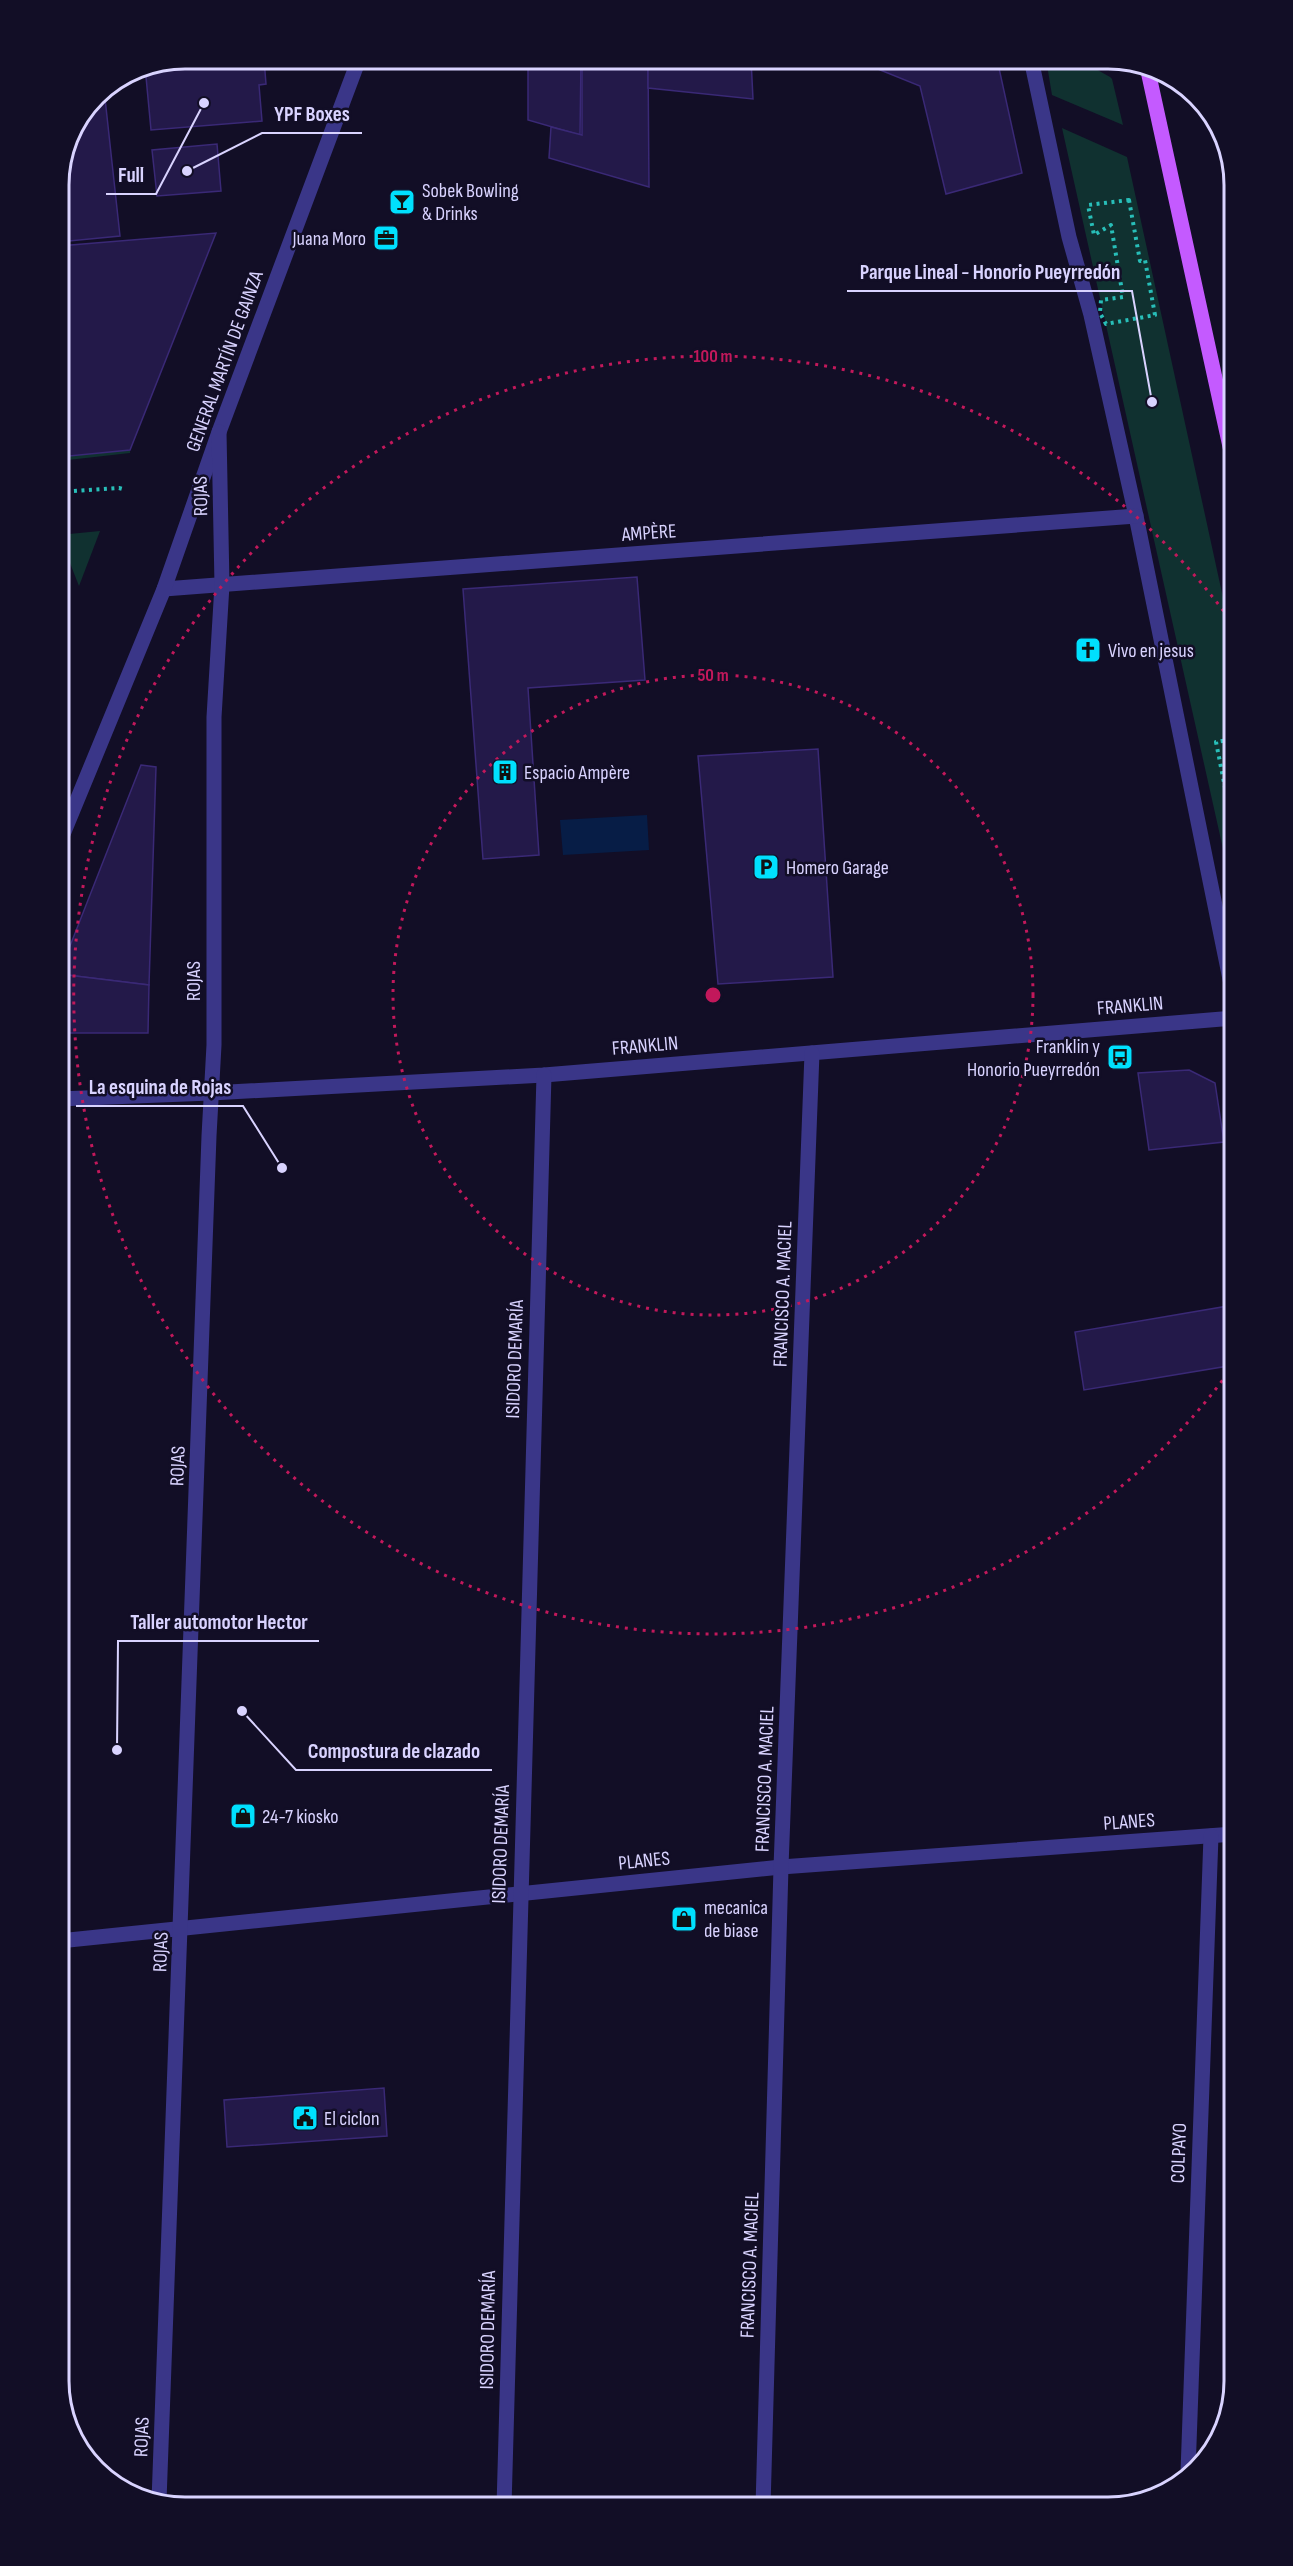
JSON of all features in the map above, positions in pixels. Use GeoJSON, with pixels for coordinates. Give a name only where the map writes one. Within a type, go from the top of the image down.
{"type":"FeatureCollection","features":[{"type":"Feature","properties":{"kind":"main road"},"geometry":{"type":"LineString","coordinates":[[1149,76],[1224,419]]}},
{"type":"Feature","properties":{"kind":"street","name":"GENERAL MARTÍN DE GAINZA"},"geometry":{"type":"LineString","coordinates":[[69,820],[164,589],[219,432],[355,69]]}},
{"type":"Feature","properties":{"kind":"street"},"geometry":{"type":"LineString","coordinates":[[1033,69],[1069,237],[1091,315],[1136,516],[1224,950]]}},
{"type":"Feature","properties":{"kind":"street","name":"ROJAS"},"geometry":{"type":"LineString","coordinates":[[159,2494],[214,1045],[214,717],[222,585],[219,432]]}},
{"type":"Feature","properties":{"kind":"street","name":"AMPÈRE"},"geometry":{"type":"LineString","coordinates":[[164,589],[1136,516]]}},
{"type":"Feature","properties":{"kind":"street","name":"FRANKLIN"},"geometry":{"type":"LineString","coordinates":[[69,1099],[544,1075],[1224,1019]]}},
{"type":"Feature","properties":{"kind":"street","name":"FRANCISCO A. MACIEL"},"geometry":{"type":"LineString","coordinates":[[763,2497],[781,1867],[812,1053]]}},
{"type":"Feature","properties":{"kind":"street","name":"ISIDORO DEMARÍA"},"geometry":{"type":"LineString","coordinates":[[504,2497],[519,1893],[544,1075]]}},
{"type":"Feature","properties":{"kind":"street","name":"PLANES"},"geometry":{"type":"LineString","coordinates":[[69,1940],[781,1867],[1224,1835]]}},
{"type":"Feature","properties":{"kind":"street","name":"COLPAYO"},"geometry":{"type":"LineString","coordinates":[[1188,2465],[1211,1836]]}},
{"type":"Feature","properties":{"kind":"path"},"geometry":{"type":"LineString","coordinates":[[1129,200],[1140,261],[1145,260],[1155,315],[1106,324],[1100,313],[1101,300],[1123,297],[1111,225],[1094,235],[1088,205],[1129,200]]}},
{"type":"Feature","properties":{"kind":"path"},"geometry":{"type":"LineString","coordinates":[[69,491],[119,488],[126,490]]}},
{"type":"Feature","properties":{"kind":"path"},"geometry":{"type":"LineString","coordinates":[[1224,741],[1216,742],[1224,782]]}},
{"type":"Feature","properties":{"kind":"green space"},"geometry":{"type":"Polygon","coordinates":[[[1048,69],[1096,69],[1112,79],[1123,125],[1052,95],[1048,69]]]}},
{"type":"Feature","properties":{"kind":"green space"},"geometry":{"type":"Polygon","coordinates":[[[1062,128],[1127,157],[1224,602],[1224,853],[1062,128]]]}},
{"type":"Feature","properties":{"kind":"green space"},"geometry":{"type":"Polygon","coordinates":[[[130,450],[130,453],[69,460],[69,456],[130,450]]]}},
{"type":"Feature","properties":{"kind":"green space"},"geometry":{"type":"Polygon","coordinates":[[[100,531],[79,586],[69,560],[69,534],[100,531]]]}},
{"type":"Feature","properties":{"kind":"water"},"geometry":{"type":"Polygon","coordinates":[[[647,815],[649,850],[563,855],[560,820],[647,815]]]}},
{"type":"Feature","properties":{"kind":"building"},"geometry":{"type":"Polygon","coordinates":[[[177,69],[265,69],[266,84],[259,85],[262,121],[151,130],[146,76],[177,69]]]}},
{"type":"Feature","properties":{"kind":"building"},"geometry":{"type":"Polygon","coordinates":[[[528,69],[581,69],[580,135],[528,120],[528,69]]]}},
{"type":"Feature","properties":{"kind":"building"},"geometry":{"type":"Polygon","coordinates":[[[582,69],[648,69],[649,187],[549,158],[551,127],[582,135],[582,69]]]}},
{"type":"Feature","properties":{"kind":"building"},"geometry":{"type":"Polygon","coordinates":[[[648,69],[752,69],[753,99],[648,88],[648,69]]]}},
{"type":"Feature","properties":{"kind":"building"},"geometry":{"type":"Polygon","coordinates":[[[878,69],[999,69],[1022,173],[946,194],[920,86],[878,69]]]}},
{"type":"Feature","properties":{"kind":"building"},"geometry":{"type":"Polygon","coordinates":[[[105,101],[120,236],[69,241],[69,177],[73,155],[88,120],[105,101]]]}},
{"type":"Feature","properties":{"kind":"building"},"geometry":{"type":"Polygon","coordinates":[[[217,144],[221,191],[157,196],[152,150],[217,144]]]}},
{"type":"Feature","properties":{"kind":"building"},"geometry":{"type":"Polygon","coordinates":[[[216,233],[130,450],[69,456],[69,245],[216,233]]]}},
{"type":"Feature","properties":{"kind":"building","name":"Espacio Ampère"},"geometry":{"type":"Polygon","coordinates":[[[637,577],[645,680],[528,688],[539,855],[483,859],[463,589],[637,577]]]}},
{"type":"Feature","properties":{"kind":"building","name":"Homero Garage"},"geometry":{"type":"Polygon","coordinates":[[[818,749],[833,977],[718,984],[698,756],[818,749]]]}},
{"type":"Feature","properties":{"kind":"building"},"geometry":{"type":"Polygon","coordinates":[[[141,765],[156,767],[149,985],[69,975],[69,949],[141,765]]]}},
{"type":"Feature","properties":{"kind":"building"},"geometry":{"type":"Polygon","coordinates":[[[69,975],[149,985],[148,1033],[69,1033],[69,975]]]}},
{"type":"Feature","properties":{"kind":"building"},"geometry":{"type":"Polygon","coordinates":[[[1189,1070],[1215,1083],[1224,1142],[1149,1150],[1138,1073],[1189,1070]]]}},
{"type":"Feature","properties":{"kind":"building"},"geometry":{"type":"Polygon","coordinates":[[[1224,1307],[1224,1367],[1084,1390],[1075,1332],[1224,1307]]]}},
{"type":"Feature","properties":{"kind":"building","name":"El ciclon"},"geometry":{"type":"Polygon","coordinates":[[[384,2088],[387,2136],[227,2147],[224,2100],[384,2088]]]}},
{"type":"Feature","properties":{"kind":"place","name":"Full"},"geometry":{"type":"Point","coordinates":[204,103]}},
{"type":"Feature","properties":{"kind":"place","name":"YPF Boxes"},"geometry":{"type":"Point","coordinates":[187,171]}},
{"type":"Feature","properties":{"kind":"place","name":"Sobek Bowling & Drinks"},"geometry":{"type":"Point","coordinates":[402,202]}},
{"type":"Feature","properties":{"kind":"place","name":"Juana Moro"},"geometry":{"type":"Point","coordinates":[386,238]}},
{"type":"Feature","properties":{"kind":"place","name":"Parque Lineal - Honorio Pueyrredón"},"geometry":{"type":"Point","coordinates":[1152,402]}},
{"type":"Feature","properties":{"kind":"place","name":"Vivo en jesus"},"geometry":{"type":"Point","coordinates":[1088,650]}},
{"type":"Feature","properties":{"kind":"place","name":"Espacio Ampère"},"geometry":{"type":"Point","coordinates":[505,772]}},
{"type":"Feature","properties":{"kind":"place","name":"Homero Garage"},"geometry":{"type":"Point","coordinates":[766,867]}},
{"type":"Feature","properties":{"kind":"place","name":"Franklin y Honorio Pueyrredón"},"geometry":{"type":"Point","coordinates":[1120,1057]}},
{"type":"Feature","properties":{"kind":"place","name":"La esquina de Rojas"},"geometry":{"type":"Point","coordinates":[282,1168]}},
{"type":"Feature","properties":{"kind":"place","name":"Compostura de clazado"},"geometry":{"type":"Point","coordinates":[242,1711]}},
{"type":"Feature","properties":{"kind":"place","name":"Taller automotor Hector"},"geometry":{"type":"Point","coordinates":[117,1750]}},
{"type":"Feature","properties":{"kind":"place","name":"24-7 kiosko"},"geometry":{"type":"Point","coordinates":[243,1816]}},
{"type":"Feature","properties":{"kind":"place","name":"mecanica de biase"},"geometry":{"type":"Point","coordinates":[684,1919]}},
{"type":"Feature","properties":{"kind":"place","name":"El ciclon"},"geometry":{"type":"Point","coordinates":[305,2118]}}]}
